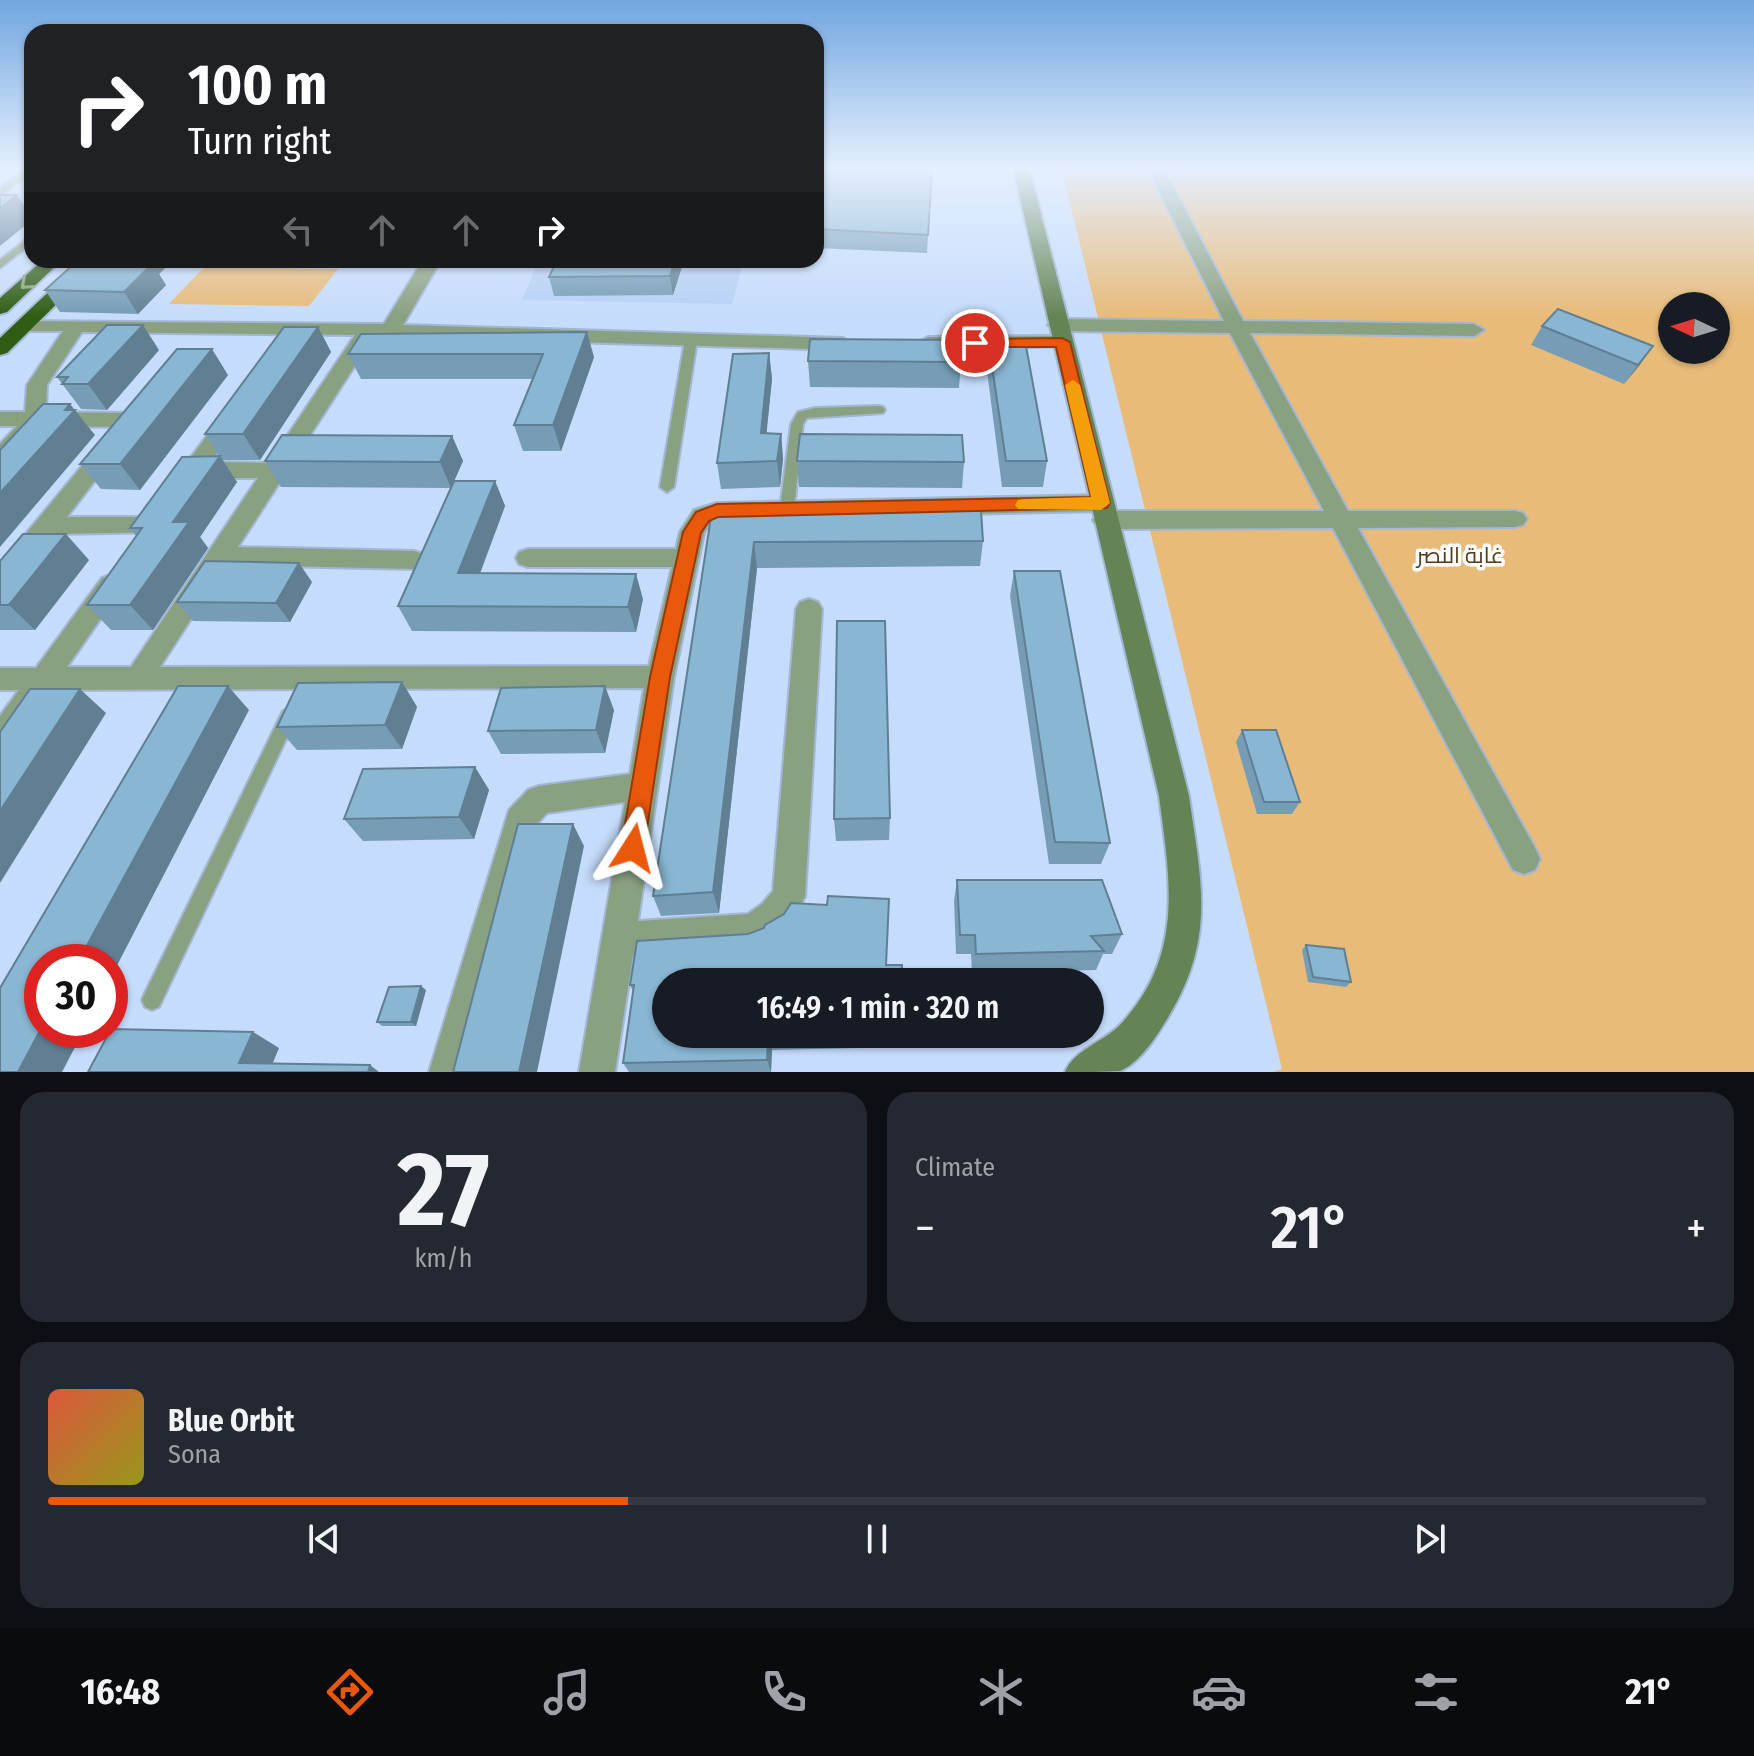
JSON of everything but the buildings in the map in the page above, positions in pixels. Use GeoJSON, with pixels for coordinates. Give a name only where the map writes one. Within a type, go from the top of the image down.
{"type":"FeatureCollection","features":[{"type":"Feature","properties":{"kind":"highway"},"geometry":{"type":"LineString","coordinates":[[0,308],[44,268]]}},
{"type":"Feature","properties":{"kind":"highway"},"geometry":{"type":"LineString","coordinates":[[0,349],[84,268]]}},
{"type":"Feature","properties":{"kind":"street"},"geometry":{"type":"LineString","coordinates":[[1033,217],[1174,796],[1187,898],[1184,937],[1148,1019],[1115,1053],[1083,1072]]}},
{"type":"Feature","properties":{"kind":"street"},"geometry":{"type":"LineString","coordinates":[[1181,217],[1524,859]]}},
{"type":"Feature","properties":{"kind":"street"},"geometry":{"type":"LineString","coordinates":[[138,679],[274,471],[426,268]]}},
{"type":"Feature","properties":{"kind":"street"},"geometry":{"type":"LineString","coordinates":[[25,325],[379,329],[858,344]]}},
{"type":"Feature","properties":{"kind":"street"},"geometry":{"type":"LineString","coordinates":[[0,458],[35,419],[37,385],[76,326]]}},
{"type":"Feature","properties":{"kind":"street"},"geometry":{"type":"LineString","coordinates":[[905,343],[1238,326],[1474,330]]}},
{"type":"Feature","properties":{"kind":"street"},"geometry":{"type":"LineString","coordinates":[[189,350],[207,327]]}},
{"type":"Feature","properties":{"kind":"street"},"geometry":{"type":"LineString","coordinates":[[277,354],[296,328]]}},
{"type":"Feature","properties":{"kind":"street"},"geometry":{"type":"LineString","coordinates":[[0,739],[240,406]]}},
{"type":"Feature","properties":{"kind":"street"},"geometry":{"type":"LineString","coordinates":[[0,419],[137,414],[0,583]]}},
{"type":"Feature","properties":{"kind":"street"},"geometry":{"type":"LineString","coordinates":[[193,470],[274,471]]}},
{"type":"Feature","properties":{"kind":"street"},"geometry":{"type":"LineString","coordinates":[[597,1072],[660,677],[692,532],[702,516],[717,511],[787,509],[1515,519]]}},
{"type":"Feature","properties":{"kind":"street"},"geometry":{"type":"LineString","coordinates":[[47,525],[153,526]]}},
{"type":"Feature","properties":{"kind":"street"},"geometry":{"type":"LineString","coordinates":[[218,556],[414,560]]}},
{"type":"Feature","properties":{"kind":"street"},"geometry":{"type":"LineString","coordinates":[[528,558],[686,558]]}},
{"type":"Feature","properties":{"kind":"street"},"geometry":{"type":"LineString","coordinates":[[618,939],[752,930],[774,916],[789,897],[809,609]]}},
{"type":"Feature","properties":{"kind":"street"},"geometry":{"type":"LineString","coordinates":[[0,679],[660,677]]}},
{"type":"Feature","properties":{"kind":"street"},"geometry":{"type":"LineString","coordinates":[[166,708],[182,680]]}},
{"type":"Feature","properties":{"kind":"street"},"geometry":{"type":"LineString","coordinates":[[447,1072],[520,820],[539,800],[642,786]]}},
{"type":"Feature","properties":{"kind":"lane"},"geometry":{"type":"LineString","coordinates":[[0,265],[24,245]]}},
{"type":"Feature","properties":{"kind":"lane"},"geometry":{"type":"LineString","coordinates":[[667,487],[691,340]]}},
{"type":"Feature","properties":{"kind":"lane"},"geometry":{"type":"LineString","coordinates":[[787,509],[797,424],[802,415],[879,410]]}},
{"type":"Feature","properties":{"kind":"lane"},"geometry":{"type":"LineString","coordinates":[[152,1000],[306,679]]}},
{"type":"Feature","properties":{"kind":"shaded area"},"geometry":{"type":"Polygon","coordinates":[[[536,268],[742,268],[732,304],[522,300],[536,268]]]}},
{"type":"Feature","properties":{"kind":"green space","name":"غابة النصر"},"geometry":{"type":"Polygon","coordinates":[[[1073,217],[1754,217],[1754,1072],[1273,1072],[1282,1069],[1073,217]]]}},
{"type":"Feature","properties":{"kind":"green space"},"geometry":{"type":"Polygon","coordinates":[[[203,268],[338,269],[309,306],[169,304],[203,268]]]}},
{"type":"Feature","properties":{"kind":"slow traffic"},"geometry":{"type":"LineString","coordinates":[[1024,505],[1101,503],[1073,385]]}},
{"type":"Feature","properties":{"kind":"route"},"geometry":{"type":"LineString","coordinates":[[633,848],[660,677],[692,532],[702,516],[717,511],[1101,503],[1062,342],[975,343]]}}]}
